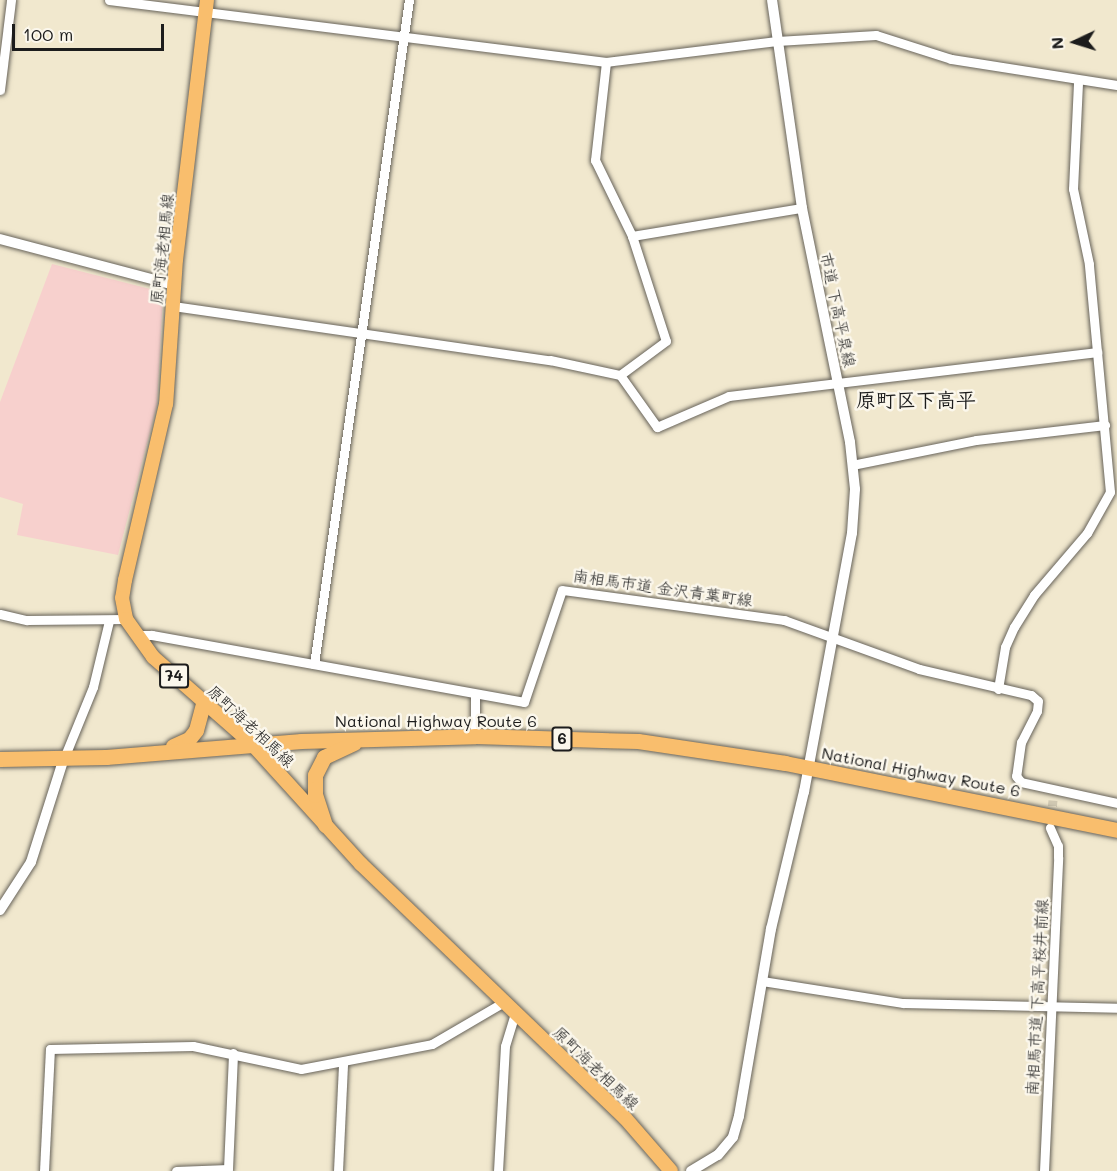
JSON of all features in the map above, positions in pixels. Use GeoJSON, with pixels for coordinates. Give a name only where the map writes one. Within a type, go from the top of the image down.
{"type":"FeatureCollection","features":[{"type":"Feature","properties":{"kind":"highway"},"geometry":{"type":"LineString","coordinates":[[159,750],[193,735],[200,723],[203,703]]}},
{"type":"Feature","properties":{"kind":"highway","name":"National Highway Route 6"},"geometry":{"type":"LineString","coordinates":[[0,759],[64,758],[159,750],[368,739],[475,736],[638,741],[807,767],[1117,830]]}},
{"type":"Feature","properties":{"kind":"highway"},"geometry":{"type":"LineString","coordinates":[[326,825],[314,786],[318,766],[332,752],[368,739]]}},
{"type":"Feature","properties":{"kind":"main road","name":"原町海老相馬線"},"geometry":{"type":"LineString","coordinates":[[207,6],[174,285],[166,404],[125,580],[122,598],[126,619],[135,635],[203,703],[253,746],[326,825],[515,1013],[625,1118],[671,1171]]}},
{"type":"Feature","properties":{"kind":"street"},"geometry":{"type":"LineString","coordinates":[[0,90],[11,0]]}},
{"type":"Feature","properties":{"kind":"street"},"geometry":{"type":"LineString","coordinates":[[109,0],[207,6],[405,36],[606,62],[777,41],[876,35],[951,59],[1078,81],[1117,85]]}},
{"type":"Feature","properties":{"kind":"street"},"geometry":{"type":"LineString","coordinates":[[314,664],[409,0]]}},
{"type":"Feature","properties":{"kind":"street","name":"市道 下高平泉線"},"geometry":{"type":"LineString","coordinates":[[691,1171],[718,1155],[733,1137],[852,533],[852,465],[838,382],[801,208],[772,0]]}},
{"type":"Feature","properties":{"kind":"street"},"geometry":{"type":"LineString","coordinates":[[606,62],[595,160],[632,236],[666,341],[620,375]]}},
{"type":"Feature","properties":{"kind":"street"},"geometry":{"type":"LineString","coordinates":[[998,688],[1005,647],[1014,627],[1035,596],[1068,559],[1109,495],[1105,425],[1089,264],[1073,189],[1078,81]]}},
{"type":"Feature","properties":{"kind":"street"},"geometry":{"type":"LineString","coordinates":[[632,236],[801,208]]}},
{"type":"Feature","properties":{"kind":"street"},"geometry":{"type":"LineString","coordinates":[[0,239],[174,285]]}},
{"type":"Feature","properties":{"kind":"street"},"geometry":{"type":"LineString","coordinates":[[173,306],[550,360],[620,375],[657,427],[729,396],[1097,352]]}},
{"type":"Feature","properties":{"kind":"street"},"geometry":{"type":"LineString","coordinates":[[852,465],[976,440],[1105,425]]}},
{"type":"Feature","properties":{"kind":"street","name":"南相馬市道 金沢青葉町線"},"geometry":{"type":"LineString","coordinates":[[135,635],[314,664],[475,696],[524,702],[562,590],[784,620],[831,634],[919,669],[1028,694],[1038,701],[1038,711],[1021,742],[1016,776],[1021,782],[1117,803]]}},
{"type":"Feature","properties":{"kind":"street"},"geometry":{"type":"LineString","coordinates":[[0,614],[27,620],[109,621],[126,619]]}},
{"type":"Feature","properties":{"kind":"street"},"geometry":{"type":"LineString","coordinates":[[0,910],[32,862],[64,758],[93,687],[109,621]]}},
{"type":"Feature","properties":{"kind":"street"},"geometry":{"type":"LineString","coordinates":[[475,696],[475,736]]}},
{"type":"Feature","properties":{"kind":"street"},"geometry":{"type":"LineString","coordinates":[[1053,801],[1055,790]]}},
{"type":"Feature","properties":{"kind":"street","name":"南相馬市道 下高平桜井前線"},"geometry":{"type":"LineString","coordinates":[[1044,1171],[1058,846],[1050,828]]}},
{"type":"Feature","properties":{"kind":"street"},"geometry":{"type":"LineString","coordinates":[[762,981],[903,1003],[1117,1008]]}},
{"type":"Feature","properties":{"kind":"street"},"geometry":{"type":"LineString","coordinates":[[44,1171],[50,1049],[193,1046],[301,1069],[343,1064],[432,1044],[504,1002]]}},
{"type":"Feature","properties":{"kind":"street"},"geometry":{"type":"LineString","coordinates":[[498,1171],[505,1046],[515,1013]]}},
{"type":"Feature","properties":{"kind":"street"},"geometry":{"type":"LineString","coordinates":[[176,1171],[228,1169],[233,1053]]}},
{"type":"Feature","properties":{"kind":"street"},"geometry":{"type":"LineString","coordinates":[[338,1171],[343,1064]]}},
{"type":"Feature","properties":{"kind":"shaded area"},"geometry":{"type":"Polygon","coordinates":[[[52,264],[158,291],[163,297],[157,405],[118,555],[17,535],[23,504],[0,497],[0,402],[52,264]]]}},
{"type":"Feature","properties":{"kind":"tunnel"},"geometry":{"type":"LineString","coordinates":[[1051,819],[1053,800]]}},
{"type":"Feature","properties":{"kind":"district","name":"原町区下高平"},"geometry":{"type":"Point","coordinates":[916,399]}}]}
